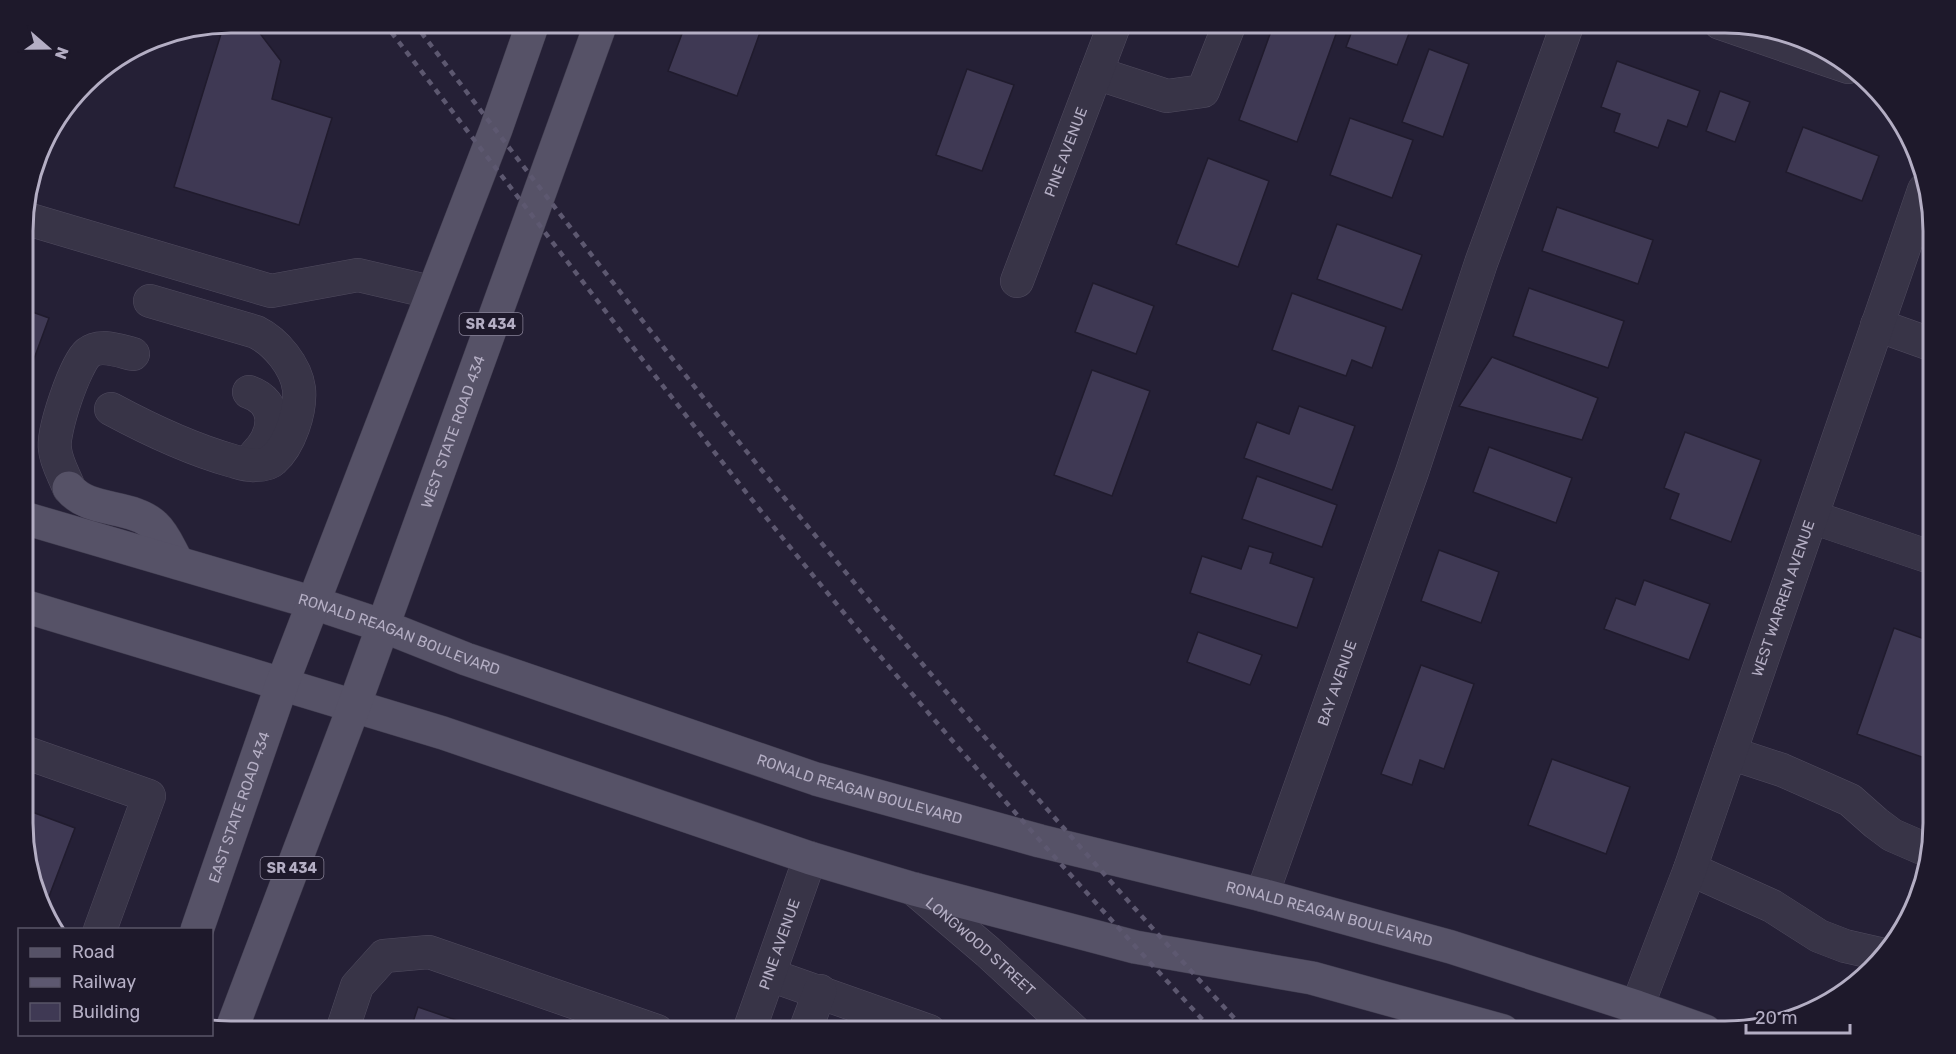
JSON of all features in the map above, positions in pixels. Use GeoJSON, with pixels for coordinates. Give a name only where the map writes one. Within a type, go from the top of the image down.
{"type":"FeatureCollection","features":[{"type":"Feature","properties":{"kind":"main road"},"geometry":{"type":"LineString","coordinates":[[282,684],[431,292],[496,129],[529,33]]}},
{"type":"Feature","properties":{"kind":"main road","name":"WEST STATE ROAD 434"},"geometry":{"type":"LineString","coordinates":[[354,705],[597,33]]}},
{"type":"Feature","properties":{"kind":"main road"},"geometry":{"type":"LineString","coordinates":[[69,488],[85,500],[141,518],[156,526],[178,563]]}},
{"type":"Feature","properties":{"kind":"main road","name":"RONALD REAGAN BOULEVARD"},"geometry":{"type":"LineString","coordinates":[[33,521],[314,603],[383,626],[466,659],[816,779],[1083,852],[1262,895],[1451,947],[1677,1021]]}},
{"type":"Feature","properties":{"kind":"main road"},"geometry":{"type":"LineString","coordinates":[[33,609],[443,733],[810,858],[914,889],[1135,947],[1312,978],[1467,1021]]}},
{"type":"Feature","properties":{"kind":"main road","name":"EAST STATE ROAD 434"},"geometry":{"type":"LineString","coordinates":[[197,928],[282,684]]}},
{"type":"Feature","properties":{"kind":"main road","name":"SR 434"},"geometry":{"type":"LineString","coordinates":[[235,1021],[354,705]]}},
{"type":"Feature","properties":{"kind":"street","name":"PINE AVENUE"},"geometry":{"type":"LineString","coordinates":[[1017,281],[1111,33]]}},
{"type":"Feature","properties":{"kind":"street"},"geometry":{"type":"LineString","coordinates":[[1096,73],[1167,96],[1203,91],[1226,33]]}},
{"type":"Feature","properties":{"kind":"street","name":"BAY AVENUE"},"geometry":{"type":"LineString","coordinates":[[1262,895],[1412,472],[1481,263],[1564,33]]}},
{"type":"Feature","properties":{"kind":"street"},"geometry":{"type":"LineString","coordinates":[[1760,36],[1823,59]]}},
{"type":"Feature","properties":{"kind":"street","name":"WEST WARREN AVENUE"},"geometry":{"type":"LineString","coordinates":[[1637,1007],[1690,869],[1920,201]]}},
{"type":"Feature","properties":{"kind":"street"},"geometry":{"type":"LineString","coordinates":[[33,221],[271,291],[358,275],[431,292]]}},
{"type":"Feature","properties":{"kind":"street"},"geometry":{"type":"LineString","coordinates":[[111,410],[165,437],[219,457],[254,466],[271,462],[284,447],[298,403],[299,388],[292,369],[278,348],[268,338],[256,332],[150,301]]}},
{"type":"Feature","properties":{"kind":"street"},"geometry":{"type":"LineString","coordinates":[[1877,325],[1923,341]]}},
{"type":"Feature","properties":{"kind":"street"},"geometry":{"type":"LineString","coordinates":[[69,488],[54,447],[63,404],[80,364],[88,352],[99,349],[112,348],[133,354]]}},
{"type":"Feature","properties":{"kind":"street"},"geometry":{"type":"LineString","coordinates":[[241,463],[257,454],[267,440],[272,420],[268,407],[261,397],[249,392]]}},
{"type":"Feature","properties":{"kind":"street"},"geometry":{"type":"LineString","coordinates":[[1812,518],[1923,555]]}},
{"type":"Feature","properties":{"kind":"street"},"geometry":{"type":"LineString","coordinates":[[1730,753],[1782,770],[1850,800],[1892,835],[1921,848]]}},
{"type":"Feature","properties":{"kind":"street"},"geometry":{"type":"LineString","coordinates":[[33,755],[149,796],[101,928]]}},
{"type":"Feature","properties":{"kind":"street","name":"PINE AVENUE"},"geometry":{"type":"LineString","coordinates":[[753,1021],[810,858]]}},
{"type":"Feature","properties":{"kind":"street"},"geometry":{"type":"LineString","coordinates":[[1690,869],[1772,906],[1819,936],[1845,946],[1875,953]]}},
{"type":"Feature","properties":{"kind":"street","name":"LONGWOOD STREET"},"geometry":{"type":"LineString","coordinates":[[914,889],[988,952],[1063,1021]]}},
{"type":"Feature","properties":{"kind":"street"},"geometry":{"type":"LineString","coordinates":[[345,1021],[357,986],[384,956],[429,952],[624,1021]]}},
{"type":"Feature","properties":{"kind":"street"},"geometry":{"type":"LineString","coordinates":[[770,975],[902,1021]]}},
{"type":"Feature","properties":{"kind":"street"},"geometry":{"type":"LineString","coordinates":[[810,1021],[820,991]]}},
{"type":"Feature","properties":{"kind":"building"},"geometry":{"type":"Polygon","coordinates":[[[260,33],[281,61],[272,99],[332,118],[299,225],[174,187],[221,34],[260,33]]]}},
{"type":"Feature","properties":{"kind":"building"},"geometry":{"type":"Polygon","coordinates":[[[682,33],[760,33],[737,96],[668,71],[682,33]]]}},
{"type":"Feature","properties":{"kind":"building"},"geometry":{"type":"Polygon","coordinates":[[[1270,33],[1336,33],[1297,142],[1239,120],[1270,33]]]}},
{"type":"Feature","properties":{"kind":"building"},"geometry":{"type":"Polygon","coordinates":[[[1351,33],[1409,33],[1397,65],[1346,47],[1351,33]]]}},
{"type":"Feature","properties":{"kind":"building"},"geometry":{"type":"Polygon","coordinates":[[[1429,49],[1469,64],[1443,137],[1402,122],[1429,49]]]}},
{"type":"Feature","properties":{"kind":"building"},"geometry":{"type":"Polygon","coordinates":[[[1617,61],[1700,91],[1687,127],[1668,120],[1658,148],[1614,132],[1620,114],[1601,107],[1617,61]]]}},
{"type":"Feature","properties":{"kind":"building"},"geometry":{"type":"Polygon","coordinates":[[[967,69],[1014,85],[982,171],[936,155],[967,69]]]}},
{"type":"Feature","properties":{"kind":"building"},"geometry":{"type":"Polygon","coordinates":[[[1720,91],[1750,102],[1735,142],[1706,131],[1720,91]]]}},
{"type":"Feature","properties":{"kind":"building"},"geometry":{"type":"Polygon","coordinates":[[[1350,118],[1413,140],[1392,198],[1330,175],[1350,118]]]}},
{"type":"Feature","properties":{"kind":"building"},"geometry":{"type":"Polygon","coordinates":[[[1803,127],[1879,156],[1862,201],[1786,172],[1803,127]]]}},
{"type":"Feature","properties":{"kind":"building"},"geometry":{"type":"Polygon","coordinates":[[[1208,158],[1269,181],[1238,267],[1176,244],[1208,158]]]}},
{"type":"Feature","properties":{"kind":"building"},"geometry":{"type":"Polygon","coordinates":[[[1557,207],[1653,240],[1638,284],[1542,251],[1557,207]]]}},
{"type":"Feature","properties":{"kind":"building"},"geometry":{"type":"Polygon","coordinates":[[[1337,224],[1422,255],[1402,310],[1317,279],[1337,224]]]}},
{"type":"Feature","properties":{"kind":"building"},"geometry":{"type":"Polygon","coordinates":[[[1093,283],[1154,306],[1136,354],[1075,332],[1093,283]]]}},
{"type":"Feature","properties":{"kind":"building"},"geometry":{"type":"Polygon","coordinates":[[[1529,288],[1624,321],[1608,368],[1513,336],[1529,288]]]}},
{"type":"Feature","properties":{"kind":"building"},"geometry":{"type":"Polygon","coordinates":[[[1292,293],[1386,327],[1372,368],[1352,360],[1346,376],[1272,350],[1292,293]]]}},
{"type":"Feature","properties":{"kind":"building"},"geometry":{"type":"Polygon","coordinates":[[[33,312],[49,318],[33,362],[33,312]]]}},
{"type":"Feature","properties":{"kind":"building"},"geometry":{"type":"Polygon","coordinates":[[[1492,357],[1598,398],[1582,440],[1459,406],[1492,357]]]}},
{"type":"Feature","properties":{"kind":"building"},"geometry":{"type":"Polygon","coordinates":[[[1092,370],[1150,391],[1112,496],[1054,475],[1092,370]]]}},
{"type":"Feature","properties":{"kind":"building"},"geometry":{"type":"Polygon","coordinates":[[[1299,406],[1355,426],[1332,490],[1244,458],[1257,422],[1289,434],[1299,406]]]}},
{"type":"Feature","properties":{"kind":"building"},"geometry":{"type":"Polygon","coordinates":[[[1685,432],[1761,460],[1731,542],[1670,519],[1679,494],[1664,488],[1685,432]]]}},
{"type":"Feature","properties":{"kind":"building"},"geometry":{"type":"Polygon","coordinates":[[[1489,447],[1572,478],[1556,523],[1473,492],[1489,447]]]}},
{"type":"Feature","properties":{"kind":"building"},"geometry":{"type":"Polygon","coordinates":[[[1257,476],[1337,505],[1322,547],[1242,519],[1257,476]]]}},
{"type":"Feature","properties":{"kind":"building"},"geometry":{"type":"Polygon","coordinates":[[[1249,546],[1273,553],[1270,563],[1314,578],[1297,628],[1190,593],[1202,556],[1241,569],[1249,546]]]}},
{"type":"Feature","properties":{"kind":"building"},"geometry":{"type":"Polygon","coordinates":[[[1439,550],[1499,572],[1481,623],[1421,601],[1439,550]]]}},
{"type":"Feature","properties":{"kind":"building"},"geometry":{"type":"Polygon","coordinates":[[[1644,580],[1710,604],[1689,660],[1604,629],[1616,598],[1635,605],[1644,580]]]}},
{"type":"Feature","properties":{"kind":"building"},"geometry":{"type":"Polygon","coordinates":[[[1894,628],[1923,638],[1923,757],[1857,734],[1894,628]]]}},
{"type":"Feature","properties":{"kind":"building"},"geometry":{"type":"Polygon","coordinates":[[[1198,632],[1262,655],[1250,685],[1187,662],[1198,632]]]}},
{"type":"Feature","properties":{"kind":"building"},"geometry":{"type":"Polygon","coordinates":[[[1421,665],[1474,684],[1444,769],[1420,760],[1412,785],[1381,774],[1421,665]]]}},
{"type":"Feature","properties":{"kind":"building"},"geometry":{"type":"Polygon","coordinates":[[[1552,759],[1630,787],[1606,854],[1528,825],[1552,759]]]}},
{"type":"Feature","properties":{"kind":"building"},"geometry":{"type":"Polygon","coordinates":[[[33,812],[75,828],[48,899],[35,849],[33,812]]]}},
{"type":"Feature","properties":{"kind":"building"},"geometry":{"type":"Polygon","coordinates":[[[418,1007],[459,1021],[413,1021],[418,1007]]]}},
{"type":"Feature","properties":{"kind":"railway"},"geometry":{"type":"LineString","coordinates":[[392,33],[657,378],[805,565],[976,768],[1204,1021]]}},
{"type":"Feature","properties":{"kind":"railway"},"geometry":{"type":"LineString","coordinates":[[422,33],[634,310],[827,550],[1063,828],[1237,1021]]}}]}
